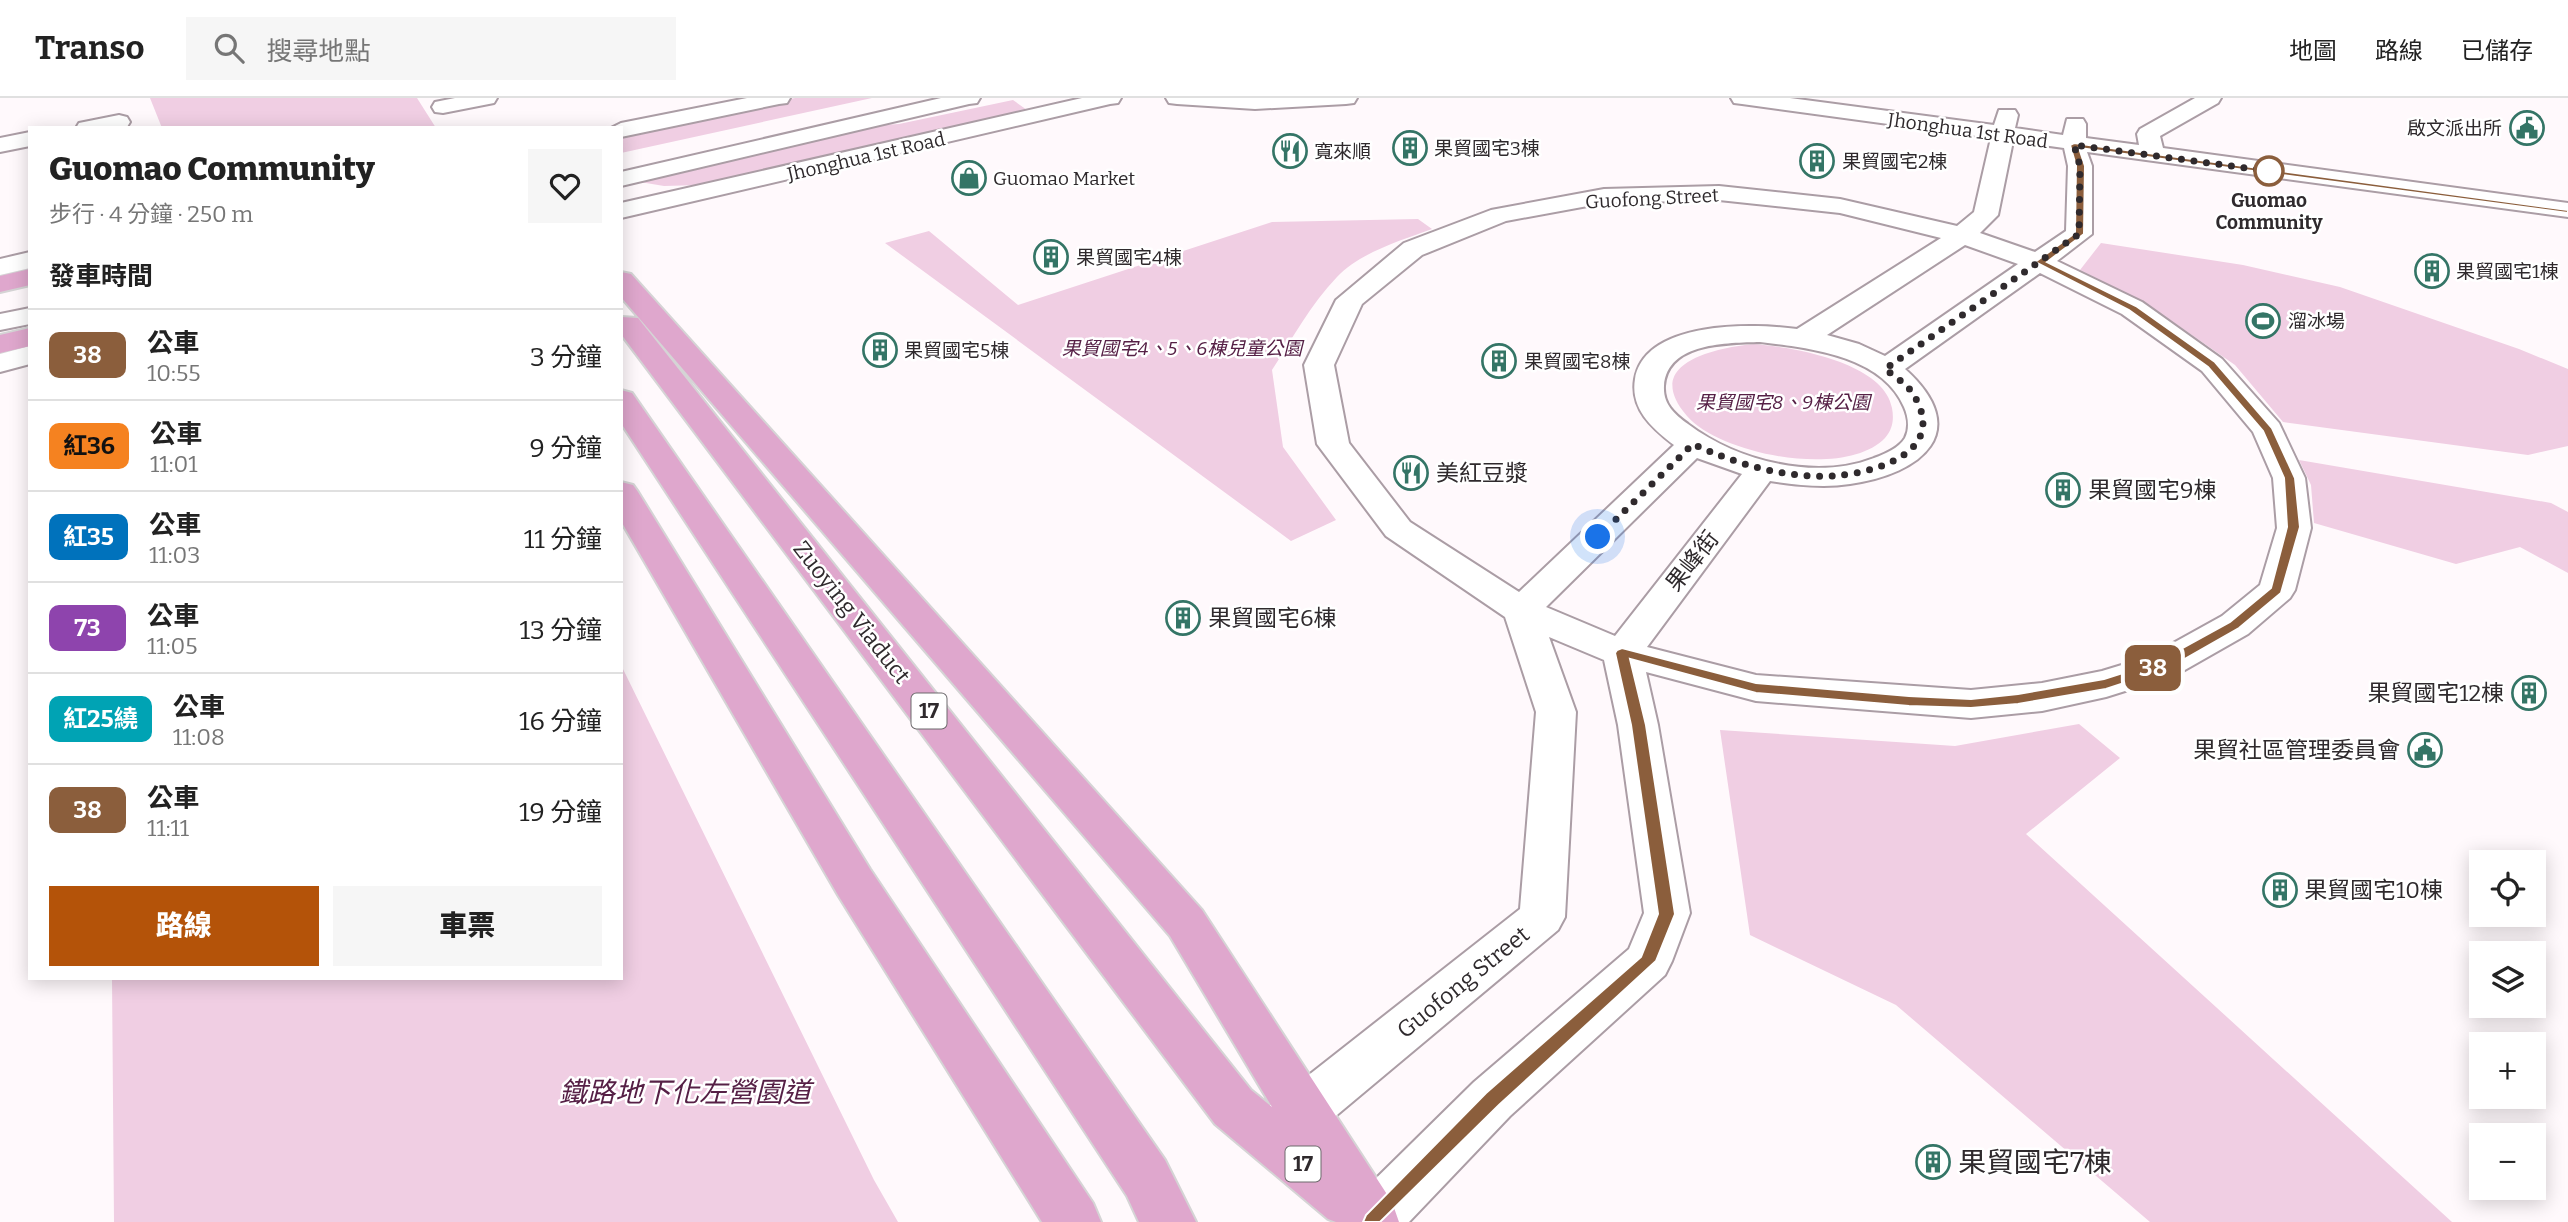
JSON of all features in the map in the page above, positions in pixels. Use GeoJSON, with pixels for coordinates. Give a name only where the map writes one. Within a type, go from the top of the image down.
{"type":"FeatureCollection","features":[{"type":"Feature","properties":{"kind":"main road"},"geometry":{"type":"LineString","coordinates":[[0,284],[28,277]]}},
{"type":"Feature","properties":{"kind":"main road"},"geometry":{"type":"LineString","coordinates":[[623,282],[1186,923],[1269,1119]]}},
{"type":"Feature","properties":{"kind":"main road","name":"Zuoying Viaduct"},"geometry":{"type":"LineString","coordinates":[[623,321],[788,528],[1269,1119]]}},
{"type":"Feature","properties":{"kind":"main road"},"geometry":{"type":"LineString","coordinates":[[0,344],[28,337]]}},
{"type":"Feature","properties":{"kind":"main road"},"geometry":{"type":"LineString","coordinates":[[623,402],[1157,1200]]}},
{"type":"Feature","properties":{"kind":"main road"},"geometry":{"type":"LineString","coordinates":[[623,495],[854,882],[1073,1222]]}},
{"type":"Feature","properties":{"kind":"main road","name":"17"},"geometry":{"type":"LineString","coordinates":[[1269,1119],[1373,1221]]}},
{"type":"Feature","properties":{"kind":"street"},"geometry":{"type":"LineString","coordinates":[[113,98],[119,125]]}},
{"type":"Feature","properties":{"kind":"street"},"geometry":{"type":"LineString","coordinates":[[456,126],[440,102],[486,98]]}},
{"type":"Feature","properties":{"kind":"street"},"geometry":{"type":"LineString","coordinates":[[623,130],[779,98]]}},
{"type":"Feature","properties":{"kind":"street","name":"Jhonghua 1st Road"},"geometry":{"type":"LineString","coordinates":[[623,166],[919,98]]}},
{"type":"Feature","properties":{"kind":"street","name":"Jhonghua 1st Road"},"geometry":{"type":"LineString","coordinates":[[623,179],[969,98]]}},
{"type":"Feature","properties":{"kind":"street","name":"Jhonghua 1st Road"},"geometry":{"type":"LineString","coordinates":[[623,211],[1110,98]]}},
{"type":"Feature","properties":{"kind":"street"},"geometry":{"type":"LineString","coordinates":[[1177,98],[1255,103],[1346,98]]}},
{"type":"Feature","properties":{"kind":"street","name":"Jhonghua 1st Road"},"geometry":{"type":"LineString","coordinates":[[1742,98],[2006,125],[2568,211]]}},
{"type":"Feature","properties":{"kind":"street","name":"Jhonghua 1st Road"},"geometry":{"type":"LineString","coordinates":[[1885,98],[2006,125]]}},
{"type":"Feature","properties":{"kind":"street"},"geometry":{"type":"LineString","coordinates":[[2150,145],[2210,98]]}},
{"type":"Feature","properties":{"kind":"street"},"geometry":{"type":"LineString","coordinates":[[1803,338],[1962,235],[1986,215],[2006,125]]}},
{"type":"Feature","properties":{"kind":"street"},"geometry":{"type":"LineString","coordinates":[[1885,369],[2079,234],[2080,166],[2075,135]]}},
{"type":"Feature","properties":{"kind":"street"},"geometry":{"type":"LineString","coordinates":[[0,145],[28,139]]}},
{"type":"Feature","properties":{"kind":"street","name":"Jhonghua 1st Road"},"geometry":{"type":"LineString","coordinates":[[2150,145],[2568,189]]}},
{"type":"Feature","properties":{"kind":"street","name":"Guofong Street"},"geometry":{"type":"LineString","coordinates":[[1719,193],[1840,206],[1962,235],[2040,262],[2132,308],[2212,365],[2268,430],[2289,478],[2294,527],[2277,590],[2235,625],[2162,666],[2106,684],[2030,698],[1971,704],[1934,702],[1756,688],[1622,653],[1521,611],[1398,529],[1333,444],[1319,365],[1350,300],[1413,249],[1500,215],[1604,196],[1719,193]]}},
{"type":"Feature","properties":{"kind":"street"},"geometry":{"type":"LineString","coordinates":[[0,267],[28,260]]}},
{"type":"Feature","properties":{"kind":"street"},"geometry":{"type":"LineString","coordinates":[[0,307],[28,300]]}},
{"type":"Feature","properties":{"kind":"street"},"geometry":{"type":"LineString","coordinates":[[0,322],[28,316]]}},
{"type":"Feature","properties":{"kind":"street"},"geometry":{"type":"LineString","coordinates":[[1760,333],[1803,338],[1833,345],[1885,369],[1912,392],[1924,416],[1920,440],[1899,460],[1861,473],[1814,476],[1762,470],[1725,460],[1693,444],[1665,422],[1649,399],[1648,376],[1661,357],[1686,343],[1720,334],[1760,333]]}},
{"type":"Feature","properties":{"kind":"street"},"geometry":{"type":"LineString","coordinates":[[0,363],[28,356]]}},
{"type":"Feature","properties":{"kind":"street"},"geometry":{"type":"LineString","coordinates":[[1521,611],[1693,444]]}},
{"type":"Feature","properties":{"kind":"street","name":"果峰街"},"geometry":{"type":"LineString","coordinates":[[1622,653],[1762,470]]}},
{"type":"Feature","properties":{"kind":"street","name":"Guofong Street"},"geometry":{"type":"LineString","coordinates":[[1269,1119],[1542,917],[1556,712],[1521,611]]}},
{"type":"Feature","properties":{"kind":"street"},"geometry":{"type":"LineString","coordinates":[[1373,1221],[1492,1099],[1648,961],[1667,914],[1638,725],[1622,653]]}},
{"type":"Feature","properties":{"kind":"green space"},"geometry":{"type":"Polygon","coordinates":[[[150,98],[417,98],[435,126],[161,126],[150,98]]]}},
{"type":"Feature","properties":{"kind":"green space"},"geometry":{"type":"Polygon","coordinates":[[[795,98],[872,98],[623,153],[623,137],[795,98]]]}},
{"type":"Feature","properties":{"kind":"green space"},"geometry":{"type":"Polygon","coordinates":[[[1013,100],[1027,110],[700,185],[664,186],[634,181],[865,126],[899,124],[1013,100]]]}},
{"type":"Feature","properties":{"kind":"green space","name":"果貿國宅4、5、6棟兒童公園"},"geometry":{"type":"Polygon","coordinates":[[[1418,219],[1432,229],[1369,254],[1337,277],[1310,310],[1272,370],[1283,447],[1336,520],[1291,541],[885,243],[929,231],[1018,305],[1272,222],[1418,219]]]}},
{"type":"Feature","properties":{"kind":"green space"},"geometry":{"type":"Polygon","coordinates":[[[2101,243],[2243,265],[2340,287],[2519,349],[2568,369],[2568,446],[2528,455],[2283,422],[2235,365],[2150,306],[2080,270],[2101,243]]]}},
{"type":"Feature","properties":{"kind":"green space","name":"果貿國宅8、9棟公園"},"geometry":{"type":"Polygon","coordinates":[[[1754,344],[1812,353],[1855,368],[1872,379],[1885,392],[1892,408],[1892,424],[1888,435],[1867,450],[1842,457],[1814,459],[1754,451],[1727,442],[1704,430],[1687,416],[1675,398],[1673,383],[1678,371],[1704,355],[1721,349],[1754,344]]]}},
{"type":"Feature","properties":{"kind":"green space"},"geometry":{"type":"Polygon","coordinates":[[[2299,460],[2551,503],[2568,512],[2568,573],[2520,547],[2456,564],[2314,523],[2311,485],[2299,460]]]}},
{"type":"Feature","properties":{"kind":"green space","name":"鐵路地下化左營園道"},"geometry":{"type":"Polygon","coordinates":[[[623,669],[874,1180],[898,1222],[114,1222],[112,980],[623,980],[623,669]]]}},
{"type":"Feature","properties":{"kind":"green space"},"geometry":{"type":"Polygon","coordinates":[[[2079,724],[2120,758],[2026,834],[2452,1222],[2150,1222],[1896,1005],[1750,935],[1720,730],[1955,746],[2079,724]]]}},
{"type":"Feature","properties":{"kind":"bus line","name":"38"},"geometry":{"type":"LineString","coordinates":[[1373,1222],[1372,1220],[1492,1099],[1648,961],[1667,914],[1638,725],[1622,653],[1756,688],[1971,704],[2042,697],[2106,684],[2162,666],[2235,625],[2277,590],[2294,527],[2289,478],[2268,430],[2212,365],[2132,308],[2040,262],[2079,234],[2080,166],[2074,145],[2568,210]]}},
{"type":"Feature","properties":{"kind":"place","name":"啟文派出所"},"geometry":{"type":"Point","coordinates":[2527,128]}},
{"type":"Feature","properties":{"kind":"place","name":"果貿國宅3棟"},"geometry":{"type":"Point","coordinates":[1410,148]}},
{"type":"Feature","properties":{"kind":"place","name":"寬來順"},"geometry":{"type":"Point","coordinates":[1290,151]}},
{"type":"Feature","properties":{"kind":"place","name":"果貿國宅2棟"},"geometry":{"type":"Point","coordinates":[1817,161]}},
{"type":"Feature","properties":{"kind":"place","name":"Guomao Community"},"geometry":{"type":"Point","coordinates":[2269,171]}},
{"type":"Feature","properties":{"kind":"place","name":"Guomao Market"},"geometry":{"type":"Point","coordinates":[969,178]}},
{"type":"Feature","properties":{"kind":"place","name":"果貿國宅4棟"},"geometry":{"type":"Point","coordinates":[1051,257]}},
{"type":"Feature","properties":{"kind":"place","name":"果貿國宅1棟"},"geometry":{"type":"Point","coordinates":[2432,271]}},
{"type":"Feature","properties":{"kind":"place","name":"溜冰場"},"geometry":{"type":"Point","coordinates":[2263,321]}},
{"type":"Feature","properties":{"kind":"place","name":"果貿國宅5棟"},"geometry":{"type":"Point","coordinates":[880,350]}},
{"type":"Feature","properties":{"kind":"place","name":"果貿國宅8棟"},"geometry":{"type":"Point","coordinates":[1499,361]}},
{"type":"Feature","properties":{"kind":"place","name":"美紅豆漿"},"geometry":{"type":"Point","coordinates":[1411,473]}},
{"type":"Feature","properties":{"kind":"place","name":"果貿國宅9棟"},"geometry":{"type":"Point","coordinates":[2063,490]}},
{"type":"Feature","properties":{"kind":"place","name":"果貿國宅6棟"},"geometry":{"type":"Point","coordinates":[1183,618]}},
{"type":"Feature","properties":{"kind":"place","name":"果貿國宅12棟"},"geometry":{"type":"Point","coordinates":[2529,693]}},
{"type":"Feature","properties":{"kind":"place","name":"果貿社區管理委員會"},"geometry":{"type":"Point","coordinates":[2425,750]}},
{"type":"Feature","properties":{"kind":"place","name":"果貿國宅10棟"},"geometry":{"type":"Point","coordinates":[2280,890]}},
{"type":"Feature","properties":{"kind":"place","name":"果貿國宅7棟"},"geometry":{"type":"Point","coordinates":[1933,1162]}},
{"type":"Feature","properties":{"kind":"route"},"geometry":{"type":"LineString","coordinates":[[1598,537],[1693,444],[1725,460],[1762,470],[1814,476],[1861,473],[1899,460],[1920,440],[1924,416],[1912,392],[1885,369],[2079,234],[2080,166],[2074,145],[2269,171]]}}]}
